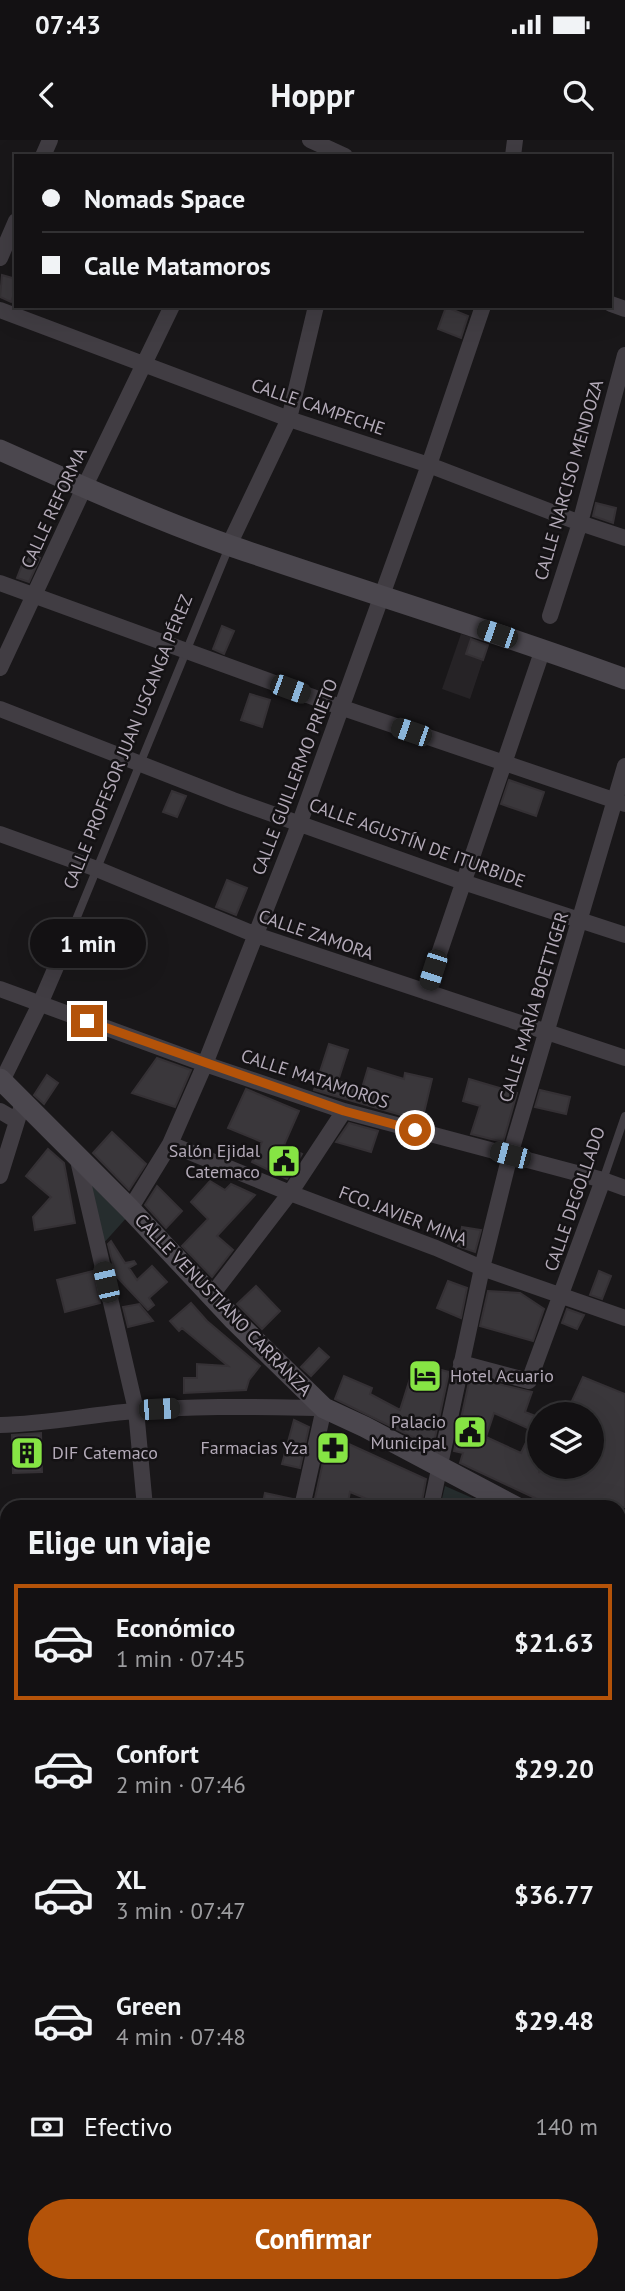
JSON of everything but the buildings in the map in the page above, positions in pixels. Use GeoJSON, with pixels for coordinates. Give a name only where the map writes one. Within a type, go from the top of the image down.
{"type":"FeatureCollection","features":[{"type":"Feature","properties":{"kind":"street"},"geometry":{"type":"LineString","coordinates":[[310,140],[341,154]]}},
{"type":"Feature","properties":{"kind":"street"},"geometry":{"type":"LineString","coordinates":[[0,258],[14,226]]}},
{"type":"Feature","properties":{"kind":"street","name":"CALLE REFORMA"},"geometry":{"type":"LineString","coordinates":[[0,668],[171,308]]}},
{"type":"Feature","properties":{"kind":"street","name":"CALLE PROFESOR JUAN USCANGA PÉREZ"},"geometry":{"type":"LineString","coordinates":[[229,545],[289,419],[316,308]]}},
{"type":"Feature","properties":{"kind":"street","name":"CALLE GUILLERMO PRIETO"},"geometry":{"type":"LineString","coordinates":[[130,1209],[170,1144],[256,935],[343,708],[482,308]]}},
{"type":"Feature","properties":{"kind":"street","name":"CALLE CAMPECHE"},"geometry":{"type":"LineString","coordinates":[[0,310],[289,419],[429,465],[625,538]]}},
{"type":"Feature","properties":{"kind":"street","name":"CALLE NARCISO MENDOZA"},"geometry":{"type":"LineString","coordinates":[[550,616],[580,523],[625,355]]}},
{"type":"Feature","properties":{"kind":"street"},"geometry":{"type":"LineString","coordinates":[[0,450],[84,488],[229,545],[543,649],[625,679]]}},
{"type":"Feature","properties":{"kind":"street"},"geometry":{"type":"LineString","coordinates":[[0,583],[343,708],[620,802]]}},
{"type":"Feature","properties":{"kind":"street"},"geometry":{"type":"LineString","coordinates":[[426,992],[543,649]]}},
{"type":"Feature","properties":{"kind":"street","name":"CALLE AGUSTÍN DE ITURBIDE"},"geometry":{"type":"LineString","coordinates":[[0,709],[233,800],[463,882],[625,935]]}},
{"type":"Feature","properties":{"kind":"street","name":"CALLE MARÍA BOETTIGER"},"geometry":{"type":"LineString","coordinates":[[433,1500],[482,1268],[510,1155],[545,1031],[620,802],[625,766]]}},
{"type":"Feature","properties":{"kind":"street","name":"CALLE ZAMORA"},"geometry":{"type":"LineString","coordinates":[[0,834],[97,869],[256,935],[625,1058]]}},
{"type":"Feature","properties":{"kind":"street","name":"CALLE PROFESOR JUAN USCANGA PÉREZ"},"geometry":{"type":"LineString","coordinates":[[1,1080],[40,1004],[68,939]]}},
{"type":"Feature","properties":{"kind":"street","name":"CALLE MATAMOROS"},"geometry":{"type":"LineString","coordinates":[[0,989],[205,1064],[344,1111],[625,1188]]}},
{"type":"Feature","properties":{"kind":"street","name":"CALLE VENUSTIANO CARRANZA"},"geometry":{"type":"LineString","coordinates":[[1,1080],[20,1111],[76,1154],[211,1296],[324,1408],[503,1500]]}},
{"type":"Feature","properties":{"kind":"street"},"geometry":{"type":"LineString","coordinates":[[0,1111],[20,1111],[0,1176]]}},
{"type":"Feature","properties":{"kind":"street"},"geometry":{"type":"LineString","coordinates":[[211,1296],[289,1193],[344,1111]]}},
{"type":"Feature","properties":{"kind":"street","name":"FCO. JAVIER MINA"},"geometry":{"type":"LineString","coordinates":[[170,1144],[482,1268],[625,1318]]}},
{"type":"Feature","properties":{"kind":"street"},"geometry":{"type":"LineString","coordinates":[[76,1154],[136,1410],[144,1500]]}},
{"type":"Feature","properties":{"kind":"street","name":"CALLE DEGOLLADO"},"geometry":{"type":"LineString","coordinates":[[461,1363],[528,1381],[603,1180]]}},
{"type":"Feature","properties":{"kind":"street"},"geometry":{"type":"LineString","coordinates":[[0,1425],[136,1410],[324,1408],[304,1500]]}},
{"type":"Feature","properties":{"kind":"lane","name":"CALLE PROFESOR JUAN USCANGA PÉREZ"},"geometry":{"type":"LineString","coordinates":[[68,939],[229,545]]}},
{"type":"Feature","properties":{"kind":"lane","name":"CALLE DEGOLLADO"},"geometry":{"type":"LineString","coordinates":[[603,1180],[625,1116]]}},
{"type":"Feature","properties":{"kind":"shaded area"},"geometry":{"type":"Polygon","coordinates":[[[461,634],[472,637],[466,654],[483,660],[470,699],[442,689],[461,634]]]}},
{"type":"Feature","properties":{"kind":"shaded area"},"geometry":{"type":"Polygon","coordinates":[[[88,1177],[129,1215],[102,1245],[88,1177]]]}},
{"type":"Feature","properties":{"kind":"shaded area"},"geometry":{"type":"Polygon","coordinates":[[[445,1486],[477,1500],[442,1500],[445,1486]]]}},
{"type":"Feature","properties":{"kind":"place","name":"Salón Ejidal Catemaco"},"geometry":{"type":"Point","coordinates":[284,1161]}},
{"type":"Feature","properties":{"kind":"place","name":"Hotel Acuario"},"geometry":{"type":"Point","coordinates":[425,1376]}},
{"type":"Feature","properties":{"kind":"place","name":"Palacio Municipal"},"geometry":{"type":"Point","coordinates":[470,1432]}},
{"type":"Feature","properties":{"kind":"place","name":"Farmacias Yza"},"geometry":{"type":"Point","coordinates":[333,1448]}},
{"type":"Feature","properties":{"kind":"place","name":"DIF Catemaco"},"geometry":{"type":"Point","coordinates":[27,1453]}},
{"type":"Feature","properties":{"kind":"route"},"geometry":{"type":"LineString","coordinates":[[87,1021],[344,1111],[415,1130]]}}]}
